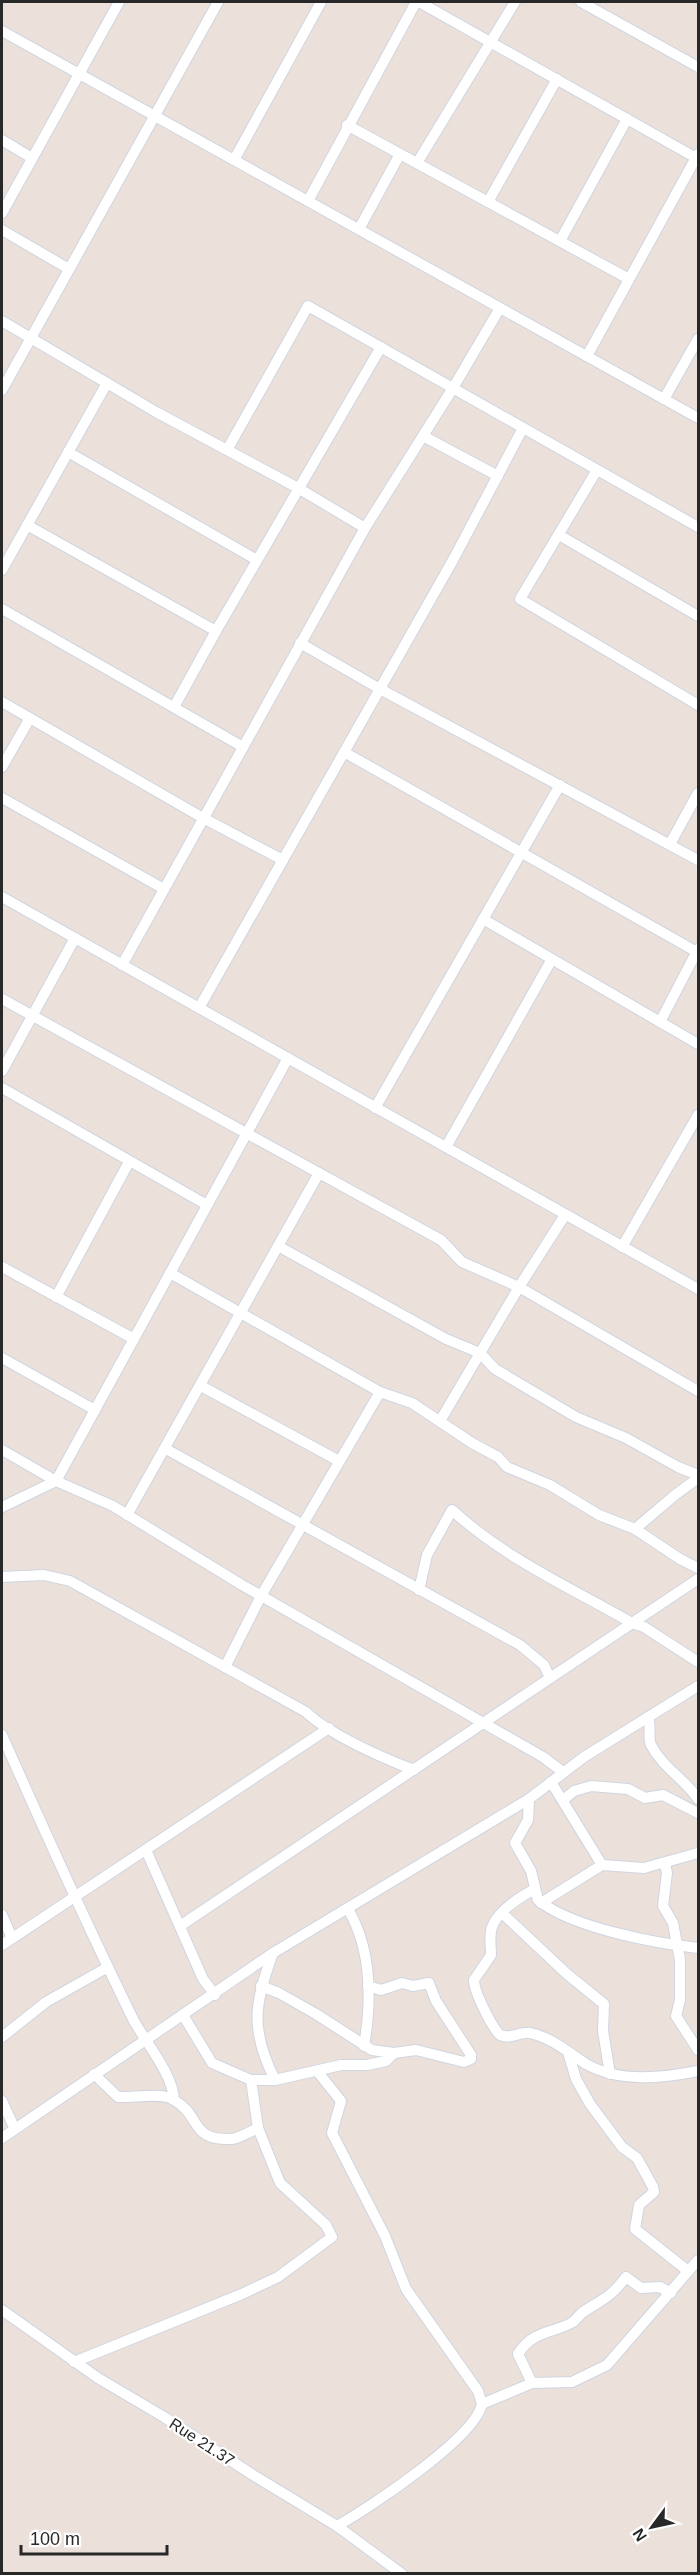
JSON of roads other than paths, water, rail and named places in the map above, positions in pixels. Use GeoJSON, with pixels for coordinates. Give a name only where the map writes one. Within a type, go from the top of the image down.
{"type":"FeatureCollection","features":[{"type":"Feature","properties":{"kind":"street"},"geometry":{"type":"LineString","coordinates":[[2,213],[119,2]]}},
{"type":"Feature","properties":{"kind":"street"},"geometry":{"type":"LineString","coordinates":[[2,390],[218,2]]}},
{"type":"Feature","properties":{"kind":"street"},"geometry":{"type":"LineString","coordinates":[[234,160],[321,2]]}},
{"type":"Feature","properties":{"kind":"street"},"geometry":{"type":"LineString","coordinates":[[308,201],[347,124],[417,2],[698,157],[587,356]]}},
{"type":"Feature","properties":{"kind":"street"},"geometry":{"type":"LineString","coordinates":[[417,163],[515,2]]}},
{"type":"Feature","properties":{"kind":"street"},"geometry":{"type":"LineString","coordinates":[[581,2],[598,6],[699,67]]}},
{"type":"Feature","properties":{"kind":"street"},"geometry":{"type":"LineString","coordinates":[[2,31],[699,418]]}},
{"type":"Feature","properties":{"kind":"street"},"geometry":{"type":"LineString","coordinates":[[488,202],[557,79]]}},
{"type":"Feature","properties":{"kind":"street"},"geometry":{"type":"LineString","coordinates":[[560,241],[627,118]]}},
{"type":"Feature","properties":{"kind":"street"},"geometry":{"type":"LineString","coordinates":[[347,124],[629,279]]}},
{"type":"Feature","properties":{"kind":"street"},"geometry":{"type":"LineString","coordinates":[[2,140],[32,158]]}},
{"type":"Feature","properties":{"kind":"street"},"geometry":{"type":"LineString","coordinates":[[359,230],[400,154]]}},
{"type":"Feature","properties":{"kind":"street"},"geometry":{"type":"LineString","coordinates":[[2,230],[69,269]]}},
{"type":"Feature","properties":{"kind":"street"},"geometry":{"type":"LineString","coordinates":[[227,450],[308,306],[699,527]]}},
{"type":"Feature","properties":{"kind":"street"},"geometry":{"type":"LineString","coordinates":[[122,965],[364,528],[453,388],[500,308]]}},
{"type":"Feature","properties":{"kind":"street"},"geometry":{"type":"LineString","coordinates":[[2,321],[107,383],[298,488],[364,528]]}},
{"type":"Feature","properties":{"kind":"street"},"geometry":{"type":"LineString","coordinates":[[664,399],[699,339]]}},
{"type":"Feature","properties":{"kind":"street"},"geometry":{"type":"LineString","coordinates":[[174,707],[216,630],[381,347]]}},
{"type":"Feature","properties":{"kind":"street"},"geometry":{"type":"LineString","coordinates":[[2,570],[107,383]]}},
{"type":"Feature","properties":{"kind":"street"},"geometry":{"type":"LineString","coordinates":[[199,1008],[380,689],[524,428]]}},
{"type":"Feature","properties":{"kind":"street"},"geometry":{"type":"LineString","coordinates":[[423,436],[498,476]]}},
{"type":"Feature","properties":{"kind":"street"},"geometry":{"type":"LineString","coordinates":[[68,452],[257,560]]}},
{"type":"Feature","properties":{"kind":"street"},"geometry":{"type":"LineString","coordinates":[[597,470],[520,599],[699,705]]}},
{"type":"Feature","properties":{"kind":"street"},"geometry":{"type":"LineString","coordinates":[[27,525],[216,630]]}},
{"type":"Feature","properties":{"kind":"street"},"geometry":{"type":"LineString","coordinates":[[559,535],[699,616]]}},
{"type":"Feature","properties":{"kind":"street"},"geometry":{"type":"LineString","coordinates":[[2,609],[243,747]]}},
{"type":"Feature","properties":{"kind":"street"},"geometry":{"type":"LineString","coordinates":[[300,643],[380,689],[699,860]]}},
{"type":"Feature","properties":{"kind":"street"},"geometry":{"type":"LineString","coordinates":[[2,702],[203,819],[283,860]]}},
{"type":"Feature","properties":{"kind":"street"},"geometry":{"type":"LineString","coordinates":[[2,767],[30,718]]}},
{"type":"Feature","properties":{"kind":"street"},"geometry":{"type":"LineString","coordinates":[[344,752],[698,950],[660,1022]]}},
{"type":"Feature","properties":{"kind":"street"},"geometry":{"type":"LineString","coordinates":[[375,1108],[560,785]]}},
{"type":"Feature","properties":{"kind":"street"},"geometry":{"type":"LineString","coordinates":[[670,844],[699,793]]}},
{"type":"Feature","properties":{"kind":"street"},"geometry":{"type":"LineString","coordinates":[[2,798],[164,890]]}},
{"type":"Feature","properties":{"kind":"street"},"geometry":{"type":"LineString","coordinates":[[2,897],[622,1247],[697,1285]]}},
{"type":"Feature","properties":{"kind":"street"},"geometry":{"type":"LineString","coordinates":[[483,920],[699,1044]]}},
{"type":"Feature","properties":{"kind":"street"},"geometry":{"type":"LineString","coordinates":[[2,1071],[75,938]]}},
{"type":"Feature","properties":{"kind":"street"},"geometry":{"type":"LineString","coordinates":[[446,1147],[552,959]]}},
{"type":"Feature","properties":{"kind":"street"},"geometry":{"type":"LineString","coordinates":[[2,999],[441,1240],[462,1262],[519,1287],[699,1391]]}},
{"type":"Feature","properties":{"kind":"street"},"geometry":{"type":"LineString","coordinates":[[2,1507],[56,1481],[288,1058]]}},
{"type":"Feature","properties":{"kind":"street"},"geometry":{"type":"LineString","coordinates":[[2,1088],[207,1205]]}},
{"type":"Feature","properties":{"kind":"street"},"geometry":{"type":"LineString","coordinates":[[622,1247],[699,1115]]}},
{"type":"Feature","properties":{"kind":"street"},"geometry":{"type":"LineString","coordinates":[[57,1297],[129,1162]]}},
{"type":"Feature","properties":{"kind":"street"},"geometry":{"type":"LineString","coordinates":[[127,1515],[319,1173]]}},
{"type":"Feature","properties":{"kind":"street"},"geometry":{"type":"LineString","coordinates":[[440,1421],[519,1287],[565,1215]]}},
{"type":"Feature","properties":{"kind":"street"},"geometry":{"type":"LineString","coordinates":[[279,1246],[446,1339],[480,1353],[495,1369],[576,1417],[626,1438],[699,1477],[634,1529]]}},
{"type":"Feature","properties":{"kind":"street"},"geometry":{"type":"LineString","coordinates":[[2,1267],[134,1339]]}},
{"type":"Feature","properties":{"kind":"street"},"geometry":{"type":"LineString","coordinates":[[170,1273],[380,1392],[412,1404],[465,1439],[498,1457],[507,1467],[550,1485],[599,1515],[634,1529],[699,1568]]}},
{"type":"Feature","properties":{"kind":"street"},"geometry":{"type":"LineString","coordinates":[[2,1358],[95,1410]]}},
{"type":"Feature","properties":{"kind":"street"},"geometry":{"type":"LineString","coordinates":[[201,1386],[339,1461]]}},
{"type":"Feature","properties":{"kind":"street"},"geometry":{"type":"LineString","coordinates":[[225,1667],[261,1596],[380,1392]]}},
{"type":"Feature","properties":{"kind":"street"},"geometry":{"type":"LineString","coordinates":[[166,1449],[520,1646],[544,1665],[550,1678]]}},
{"type":"Feature","properties":{"kind":"street"},"geometry":{"type":"LineString","coordinates":[[2,1450],[56,1481],[113,1506],[261,1596],[543,1757],[563,1772]]}},
{"type":"Feature","properties":{"kind":"street"},"geometry":{"type":"LineString","coordinates":[[419,1590],[427,1555],[452,1510],[485,1539],[632,1623],[644,1627],[699,1662]]}},
{"type":"Feature","properties":{"kind":"street"},"geometry":{"type":"LineString","coordinates":[[2,1577],[44,1575],[70,1581],[306,1712],[329,1728],[381,1757],[414,1770]]}},
{"type":"Feature","properties":{"kind":"street"},"geometry":{"type":"LineString","coordinates":[[180,1926],[699,1579]]}},
{"type":"Feature","properties":{"kind":"street"},"geometry":{"type":"LineString","coordinates":[[2,2138],[14,2127],[214,1995],[273,1953],[529,1799],[563,1772],[699,1686]]}},
{"type":"Feature","properties":{"kind":"street"},"geometry":{"type":"LineString","coordinates":[[648,1718],[651,1726],[649,1742],[659,1758],[699,1799]]}},
{"type":"Feature","properties":{"kind":"street"},"geometry":{"type":"LineString","coordinates":[[2,1945],[329,1728]]}},
{"type":"Feature","properties":{"kind":"street"},"geometry":{"type":"LineString","coordinates":[[2,1735],[108,1967],[144,2041],[164,2070],[174,2093],[174,2100]]}},
{"type":"Feature","properties":{"kind":"street"},"geometry":{"type":"LineString","coordinates":[[550,1782],[602,1865]]}},
{"type":"Feature","properties":{"kind":"street"},"geometry":{"type":"LineString","coordinates":[[563,1800],[574,1791],[587,1786],[624,1789],[645,1798],[663,1795],[699,1813]]}},
{"type":"Feature","properties":{"kind":"street"},"geometry":{"type":"LineString","coordinates":[[529,1799],[528,1820],[515,1843],[531,1871],[535,1896],[541,1903],[564,1916],[631,1937],[649,1942],[699,1948]]}},
{"type":"Feature","properties":{"kind":"street"},"geometry":{"type":"LineString","coordinates":[[146,1850],[203,1979],[214,1995]]}},
{"type":"Feature","properties":{"kind":"street"},"geometry":{"type":"LineString","coordinates":[[541,1903],[602,1865],[638,1869],[665,1864],[699,1853]]}},
{"type":"Feature","properties":{"kind":"street"},"geometry":{"type":"LineString","coordinates":[[665,1864],[667,1873],[663,1906],[673,1923],[680,1960],[680,2000],[676,2016],[699,2050]]}},
{"type":"Feature","properties":{"kind":"street"},"geometry":{"type":"LineString","coordinates":[[535,1889],[502,1913],[492,1926],[491,1955],[474,1980],[476,1990],[498,2033],[502,2036],[531,2033],[610,2074],[651,2078],[696,2074]]}},
{"type":"Feature","properties":{"kind":"street"},"geometry":{"type":"LineString","coordinates":[[348,1909],[358,1926],[368,1960],[368,2013],[364,2046]]}},
{"type":"Feature","properties":{"kind":"street"},"geometry":{"type":"LineString","coordinates":[[502,1913],[567,1974],[604,2004],[603,2031],[610,2074]]}},
{"type":"Feature","properties":{"kind":"street"},"geometry":{"type":"LineString","coordinates":[[2,1915],[12,1938]]}},
{"type":"Feature","properties":{"kind":"street"},"geometry":{"type":"LineString","coordinates":[[273,1953],[257,2003],[259,2037],[275,2080]]}},
{"type":"Feature","properties":{"kind":"street"},"geometry":{"type":"LineString","coordinates":[[2,2037],[46,2002],[108,1967]]}},
{"type":"Feature","properties":{"kind":"street"},"geometry":{"type":"LineString","coordinates":[[261,1986],[279,1993],[364,2046],[381,2053],[416,2050],[464,2062],[471,2059],[471,2055],[436,2001],[429,1983],[413,1986],[402,1983],[381,1990],[368,1986]]}},
{"type":"Feature","properties":{"kind":"street"},"geometry":{"type":"LineString","coordinates":[[183,2015],[212,2063],[227,2072],[251,2080],[275,2080],[341,2065],[367,2065],[386,2061],[394,2053]]}},
{"type":"Feature","properties":{"kind":"street"},"geometry":{"type":"LineString","coordinates":[[568,2052],[576,2079],[590,2104],[622,2147],[637,2158],[653,2187],[654,2192],[639,2205],[635,2229],[688,2271]]}},
{"type":"Feature","properties":{"kind":"street"},"geometry":{"type":"LineString","coordinates":[[317,2071],[341,2102],[332,2133],[385,2236],[406,2289],[478,2391],[482,2404]]}},
{"type":"Feature","properties":{"kind":"street"},"geometry":{"type":"LineString","coordinates":[[94,2074],[117,2097],[174,2100],[203,2134],[215,2139],[233,2139],[258,2128]]}},
{"type":"Feature","properties":{"kind":"street"},"geometry":{"type":"LineString","coordinates":[[74,2362],[242,2294],[278,2277],[333,2237],[326,2225],[280,2183],[258,2128],[251,2080]]}},
{"type":"Feature","properties":{"kind":"street"},"geometry":{"type":"LineString","coordinates":[[2,2101],[14,2127]]}},
{"type":"Feature","properties":{"kind":"street"},"geometry":{"type":"LineString","coordinates":[[337,2526],[388,2495],[466,2431],[482,2404],[532,2383],[572,2382],[607,2365],[699,2260]]}},
{"type":"Feature","properties":{"kind":"street"},"geometry":{"type":"LineString","coordinates":[[532,2383],[519,2360],[518,2354],[521,2349],[540,2334],[573,2322],[580,2314],[608,2298],[626,2277],[641,2288],[660,2287],[671,2293]]}},
{"type":"Feature","properties":{"kind":"street","name":"Rue 21.37"},"geometry":{"type":"LineString","coordinates":[[2,2310],[74,2362],[337,2526],[402,2574]]}}]}
